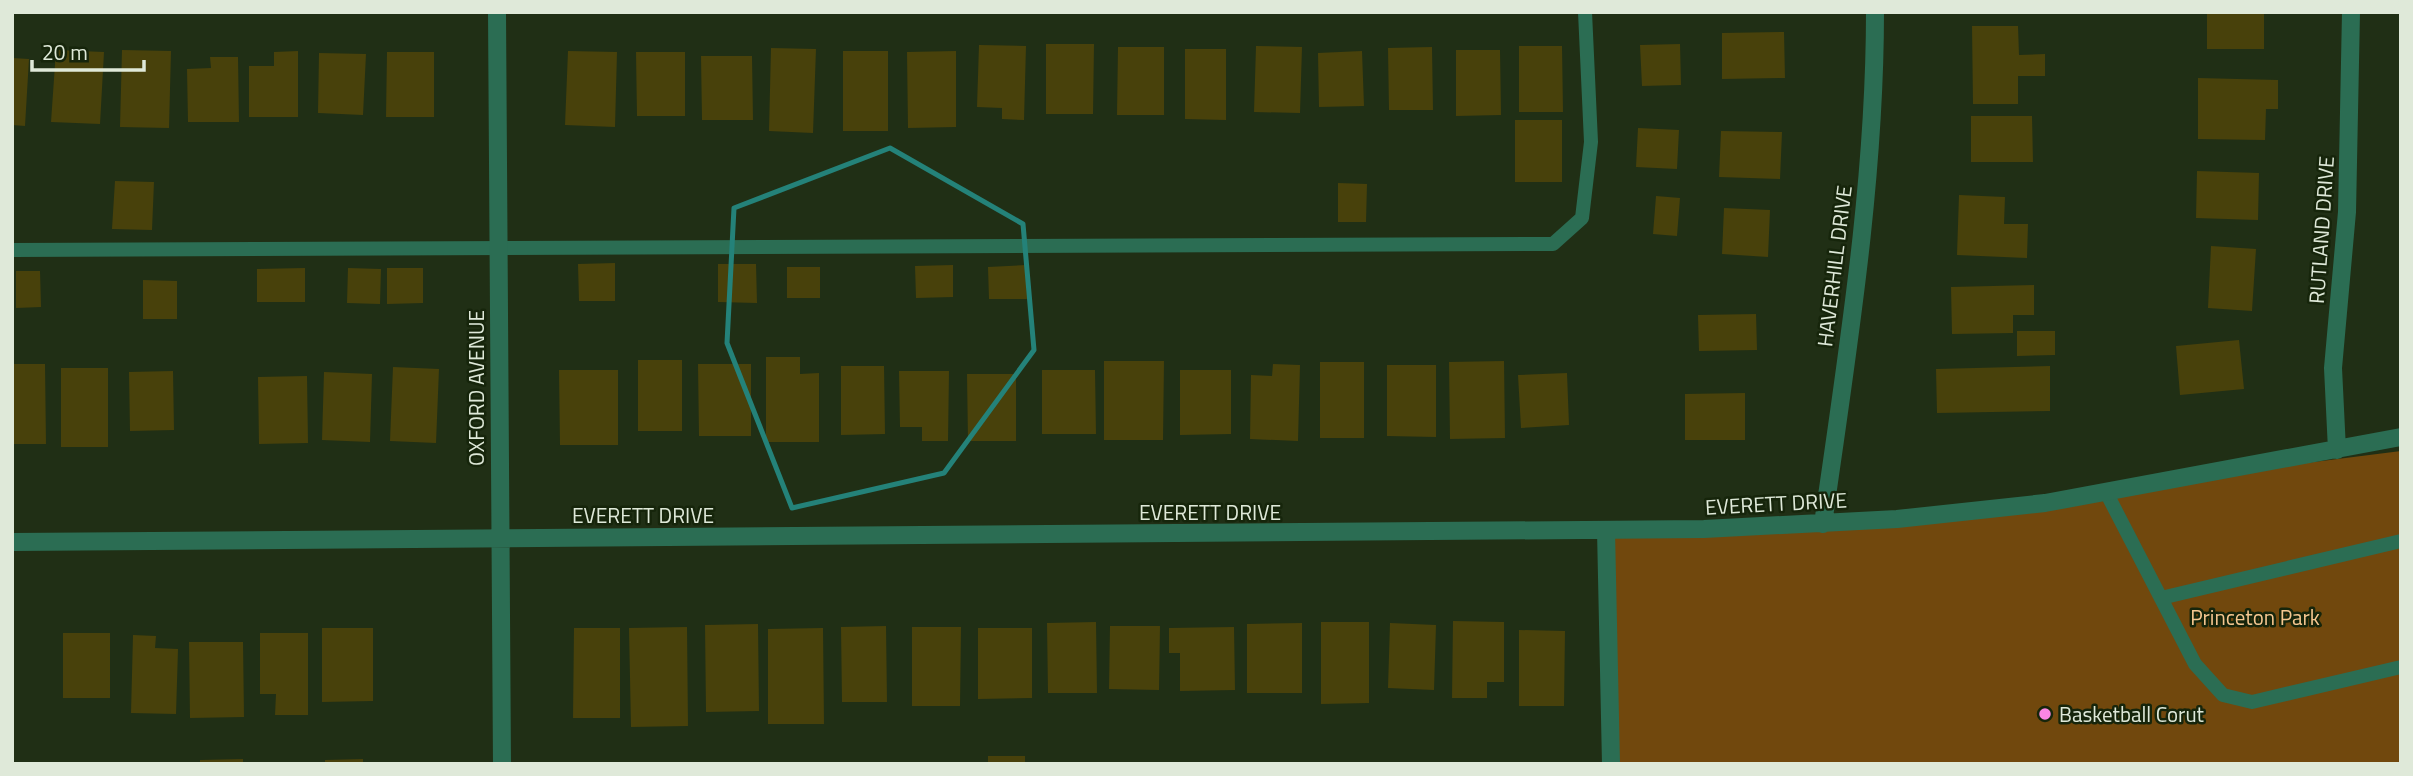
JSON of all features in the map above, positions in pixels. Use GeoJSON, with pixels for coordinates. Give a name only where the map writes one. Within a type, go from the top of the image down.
{"type":"FeatureCollection","features":[{"type":"Feature","properties":{"kind":"street","name":"OXFORD AVENUE"},"geometry":{"type":"LineString","coordinates":[[497,12],[502,764]]}},
{"type":"Feature","properties":{"kind":"street","name":"HAVERHILL DRIVE"},"geometry":{"type":"LineString","coordinates":[[1823,524],[1858,274],[1870,157],[1875,12]]}},
{"type":"Feature","properties":{"kind":"street","name":"RUTLAND DRIVE"},"geometry":{"type":"LineString","coordinates":[[2337,450],[2333,368],[2347,212],[2351,12]]}},
{"type":"Feature","properties":{"kind":"street","name":"EVERETT DRIVE"},"geometry":{"type":"LineString","coordinates":[[12,542],[1606,530],[1823,524],[2045,503],[2401,437]]}},
{"type":"Feature","properties":{"kind":"street"},"geometry":{"type":"LineString","coordinates":[[1606,530],[1611,764]]}},
{"type":"Feature","properties":{"kind":"lane"},"geometry":{"type":"LineString","coordinates":[[12,250],[1553,244],[1582,218],[1591,142],[1585,12]]}},
{"type":"Feature","properties":{"kind":"lane"},"geometry":{"type":"LineString","coordinates":[[2106,492],[2196,664],[2223,695],[2252,702],[2401,667]]}},
{"type":"Feature","properties":{"kind":"lane"},"geometry":{"type":"LineString","coordinates":[[2161,598],[2401,541]]}},
{"type":"Feature","properties":{"kind":"highlighted area"},"geometry":{"type":"Polygon","coordinates":[[[890,148],[1023,224],[1034,350],[944,473],[792,508],[727,343],[734,208],[890,148]]]}},
{"type":"Feature","properties":{"kind":"green space","name":"Princeton Park"},"geometry":{"type":"Polygon","coordinates":[[[2401,451],[2401,764],[1611,764],[1606,530],[1823,524],[2401,451]]]}},
{"type":"Feature","properties":{"kind":"building"},"geometry":{"type":"Polygon","coordinates":[[[2207,12],[2264,12],[2264,49],[2207,49],[2207,12]]]}},
{"type":"Feature","properties":{"kind":"building"},"geometry":{"type":"Polygon","coordinates":[[[1972,26],[2018,26],[2019,55],[2045,54],[2045,76],[2018,76],[2018,104],[1973,104],[1972,26]]]}},
{"type":"Feature","properties":{"kind":"building"},"geometry":{"type":"Polygon","coordinates":[[[1784,32],[1785,78],[1722,79],[1722,33],[1784,32]]]}},
{"type":"Feature","properties":{"kind":"building"},"geometry":{"type":"Polygon","coordinates":[[[1046,44],[1094,44],[1093,114],[1046,114],[1046,44]]]}},
{"type":"Feature","properties":{"kind":"building"},"geometry":{"type":"Polygon","coordinates":[[[1680,44],[1681,85],[1642,86],[1640,45],[1680,44]]]}},
{"type":"Feature","properties":{"kind":"building"},"geometry":{"type":"Polygon","coordinates":[[[979,45],[1026,46],[1024,120],[1002,119],[1002,108],[977,107],[979,45]]]}},
{"type":"Feature","properties":{"kind":"building"},"geometry":{"type":"Polygon","coordinates":[[[1256,46],[1302,47],[1300,113],[1254,112],[1256,46]]]}},
{"type":"Feature","properties":{"kind":"building"},"geometry":{"type":"Polygon","coordinates":[[[1519,46],[1562,46],[1563,112],[1519,112],[1519,46]]]}},
{"type":"Feature","properties":{"kind":"building"},"geometry":{"type":"Polygon","coordinates":[[[1118,47],[1164,47],[1164,115],[1117,115],[1118,47]]]}},
{"type":"Feature","properties":{"kind":"building"},"geometry":{"type":"Polygon","coordinates":[[[1432,47],[1433,110],[1389,110],[1388,48],[1432,47]]]}},
{"type":"Feature","properties":{"kind":"building"},"geometry":{"type":"Polygon","coordinates":[[[771,48],[816,49],[813,133],[769,131],[771,48]]]}},
{"type":"Feature","properties":{"kind":"building"},"geometry":{"type":"Polygon","coordinates":[[[1185,49],[1226,49],[1226,120],[1185,119],[1185,49]]]}},
{"type":"Feature","properties":{"kind":"building"},"geometry":{"type":"Polygon","coordinates":[[[56,50],[104,52],[100,124],[51,122],[56,50]]]}},
{"type":"Feature","properties":{"kind":"building"},"geometry":{"type":"Polygon","coordinates":[[[122,50],[171,51],[169,128],[120,127],[122,50]]]}},
{"type":"Feature","properties":{"kind":"building"},"geometry":{"type":"Polygon","coordinates":[[[1456,50],[1500,50],[1501,115],[1456,116],[1456,50]]]}},
{"type":"Feature","properties":{"kind":"building"},"geometry":{"type":"Polygon","coordinates":[[[298,51],[298,117],[249,117],[249,66],[274,66],[274,52],[298,51]]]}},
{"type":"Feature","properties":{"kind":"building"},"geometry":{"type":"Polygon","coordinates":[[[568,51],[617,52],[615,127],[565,125],[568,51]]]}},
{"type":"Feature","properties":{"kind":"building"},"geometry":{"type":"Polygon","coordinates":[[[843,51],[888,51],[888,131],[843,131],[843,51]]]}},
{"type":"Feature","properties":{"kind":"building"},"geometry":{"type":"Polygon","coordinates":[[[956,51],[956,127],[908,128],[907,52],[956,51]]]}},
{"type":"Feature","properties":{"kind":"building"},"geometry":{"type":"Polygon","coordinates":[[[1362,51],[1364,106],[1319,107],[1318,53],[1362,51]]]}},
{"type":"Feature","properties":{"kind":"building"},"geometry":{"type":"Polygon","coordinates":[[[387,52],[434,52],[434,117],[386,117],[387,52]]]}},
{"type":"Feature","properties":{"kind":"building"},"geometry":{"type":"Polygon","coordinates":[[[636,52],[685,52],[685,116],[637,116],[636,52]]]}},
{"type":"Feature","properties":{"kind":"building"},"geometry":{"type":"Polygon","coordinates":[[[319,53],[366,54],[363,115],[318,113],[319,53]]]}},
{"type":"Feature","properties":{"kind":"building"},"geometry":{"type":"Polygon","coordinates":[[[701,56],[752,56],[753,120],[702,120],[701,56]]]}},
{"type":"Feature","properties":{"kind":"building"},"geometry":{"type":"Polygon","coordinates":[[[210,57],[238,57],[239,122],[188,122],[187,69],[211,68],[210,57]]]}},
{"type":"Feature","properties":{"kind":"building"},"geometry":{"type":"Polygon","coordinates":[[[12,58],[29,59],[25,126],[12,125],[12,58]]]}},
{"type":"Feature","properties":{"kind":"building"},"geometry":{"type":"Polygon","coordinates":[[[2198,78],[2278,80],[2278,109],[2266,109],[2265,140],[2198,139],[2198,78]]]}},
{"type":"Feature","properties":{"kind":"building"},"geometry":{"type":"Polygon","coordinates":[[[1971,116],[2032,116],[2033,162],[1971,162],[1971,116]]]}},
{"type":"Feature","properties":{"kind":"building"},"geometry":{"type":"Polygon","coordinates":[[[1515,120],[1562,120],[1562,182],[1515,182],[1515,120]]]}},
{"type":"Feature","properties":{"kind":"building"},"geometry":{"type":"Polygon","coordinates":[[[1638,128],[1679,130],[1677,169],[1636,167],[1638,128]]]}},
{"type":"Feature","properties":{"kind":"building"},"geometry":{"type":"Polygon","coordinates":[[[1721,131],[1782,132],[1780,179],[1719,177],[1721,131]]]}},
{"type":"Feature","properties":{"kind":"building"},"geometry":{"type":"Polygon","coordinates":[[[2197,171],[2259,173],[2258,220],[2196,218],[2197,171]]]}},
{"type":"Feature","properties":{"kind":"building"},"geometry":{"type":"Polygon","coordinates":[[[115,181],[154,182],[152,230],[112,229],[115,181]]]}},
{"type":"Feature","properties":{"kind":"building"},"geometry":{"type":"Polygon","coordinates":[[[1338,183],[1367,184],[1366,222],[1338,222],[1338,183]]]}},
{"type":"Feature","properties":{"kind":"building"},"geometry":{"type":"Polygon","coordinates":[[[1959,195],[2005,197],[2004,224],[2028,224],[2027,258],[1957,255],[1959,195]]]}},
{"type":"Feature","properties":{"kind":"building"},"geometry":{"type":"Polygon","coordinates":[[[1656,196],[1680,198],[1677,236],[1653,234],[1656,196]]]}},
{"type":"Feature","properties":{"kind":"building"},"geometry":{"type":"Polygon","coordinates":[[[1724,208],[1770,210],[1768,257],[1722,254],[1724,208]]]}},
{"type":"Feature","properties":{"kind":"building"},"geometry":{"type":"Polygon","coordinates":[[[2211,246],[2256,249],[2252,311],[2208,308],[2211,246]]]}},
{"type":"Feature","properties":{"kind":"building"},"geometry":{"type":"Polygon","coordinates":[[[615,263],[615,301],[579,301],[578,264],[615,263]]]}},
{"type":"Feature","properties":{"kind":"building"},"geometry":{"type":"Polygon","coordinates":[[[718,264],[756,264],[757,303],[718,302],[718,264]]]}},
{"type":"Feature","properties":{"kind":"building"},"geometry":{"type":"Polygon","coordinates":[[[953,265],[953,297],[916,298],[915,266],[953,265]]]}},
{"type":"Feature","properties":{"kind":"building"},"geometry":{"type":"Polygon","coordinates":[[[1026,265],[1027,299],[989,299],[988,267],[1026,265]]]}},
{"type":"Feature","properties":{"kind":"building"},"geometry":{"type":"Polygon","coordinates":[[[787,267],[820,267],[820,298],[787,298],[787,267]]]}},
{"type":"Feature","properties":{"kind":"building"},"geometry":{"type":"Polygon","coordinates":[[[305,268],[305,302],[257,302],[257,269],[305,268]]]}},
{"type":"Feature","properties":{"kind":"building"},"geometry":{"type":"Polygon","coordinates":[[[348,268],[381,269],[380,304],[347,303],[348,268]]]}},
{"type":"Feature","properties":{"kind":"building"},"geometry":{"type":"Polygon","coordinates":[[[387,268],[423,268],[423,303],[387,304],[387,268]]]}},
{"type":"Feature","properties":{"kind":"building"},"geometry":{"type":"Polygon","coordinates":[[[16,271],[40,271],[41,307],[16,308],[16,271]]]}},
{"type":"Feature","properties":{"kind":"building"},"geometry":{"type":"Polygon","coordinates":[[[143,280],[177,281],[177,319],[143,319],[143,280]]]}},
{"type":"Feature","properties":{"kind":"building"},"geometry":{"type":"Polygon","coordinates":[[[2034,285],[2034,315],[2013,315],[2013,333],[1952,334],[1951,287],[2034,285]]]}},
{"type":"Feature","properties":{"kind":"building"},"geometry":{"type":"Polygon","coordinates":[[[1756,314],[1757,350],[1699,351],[1698,315],[1756,314]]]}},
{"type":"Feature","properties":{"kind":"building"},"geometry":{"type":"Polygon","coordinates":[[[2017,331],[2055,331],[2055,355],[2017,356],[2017,331]]]}},
{"type":"Feature","properties":{"kind":"building"},"geometry":{"type":"Polygon","coordinates":[[[2239,340],[2244,389],[2180,395],[2176,346],[2239,340]]]}},
{"type":"Feature","properties":{"kind":"building"},"geometry":{"type":"Polygon","coordinates":[[[766,357],[800,357],[800,374],[819,373],[819,442],[766,442],[766,357]]]}},
{"type":"Feature","properties":{"kind":"building"},"geometry":{"type":"Polygon","coordinates":[[[638,360],[682,360],[682,431],[638,431],[638,360]]]}},
{"type":"Feature","properties":{"kind":"building"},"geometry":{"type":"Polygon","coordinates":[[[1104,361],[1164,361],[1163,440],[1104,440],[1104,361]]]}},
{"type":"Feature","properties":{"kind":"building"},"geometry":{"type":"Polygon","coordinates":[[[1504,361],[1505,438],[1450,439],[1449,362],[1504,361]]]}},
{"type":"Feature","properties":{"kind":"building"},"geometry":{"type":"Polygon","coordinates":[[[1320,362],[1364,362],[1364,438],[1320,438],[1320,362]]]}},
{"type":"Feature","properties":{"kind":"building"},"geometry":{"type":"Polygon","coordinates":[[[12,364],[45,364],[46,444],[12,444],[12,364]]]}},
{"type":"Feature","properties":{"kind":"building"},"geometry":{"type":"Polygon","coordinates":[[[698,364],[751,364],[751,436],[699,436],[698,364]]]}},
{"type":"Feature","properties":{"kind":"building"},"geometry":{"type":"Polygon","coordinates":[[[1273,364],[1300,365],[1298,441],[1250,439],[1251,375],[1272,376],[1273,364]]]}},
{"type":"Feature","properties":{"kind":"building"},"geometry":{"type":"Polygon","coordinates":[[[1387,365],[1436,365],[1436,437],[1387,436],[1387,365]]]}},
{"type":"Feature","properties":{"kind":"building"},"geometry":{"type":"Polygon","coordinates":[[[841,366],[884,366],[885,434],[841,435],[841,366]]]}},
{"type":"Feature","properties":{"kind":"building"},"geometry":{"type":"Polygon","coordinates":[[[2050,366],[2050,411],[1937,413],[1936,369],[2050,366]]]}},
{"type":"Feature","properties":{"kind":"building"},"geometry":{"type":"Polygon","coordinates":[[[393,367],[439,369],[436,443],[390,441],[393,367]]]}},
{"type":"Feature","properties":{"kind":"building"},"geometry":{"type":"Polygon","coordinates":[[[61,368],[108,368],[108,447],[61,447],[61,368]]]}},
{"type":"Feature","properties":{"kind":"building"},"geometry":{"type":"Polygon","coordinates":[[[559,370],[618,370],[618,445],[560,445],[559,370]]]}},
{"type":"Feature","properties":{"kind":"building"},"geometry":{"type":"Polygon","coordinates":[[[1042,370],[1095,370],[1096,434],[1042,434],[1042,370]]]}},
{"type":"Feature","properties":{"kind":"building"},"geometry":{"type":"Polygon","coordinates":[[[1180,370],[1231,370],[1231,434],[1180,435],[1180,370]]]}},
{"type":"Feature","properties":{"kind":"building"},"geometry":{"type":"Polygon","coordinates":[[[173,371],[174,430],[130,431],[129,372],[173,371]]]}},
{"type":"Feature","properties":{"kind":"building"},"geometry":{"type":"Polygon","coordinates":[[[899,371],[949,371],[948,441],[922,441],[922,427],[900,427],[899,371]]]}},
{"type":"Feature","properties":{"kind":"building"},"geometry":{"type":"Polygon","coordinates":[[[324,372],[372,374],[370,442],[322,440],[324,372]]]}},
{"type":"Feature","properties":{"kind":"building"},"geometry":{"type":"Polygon","coordinates":[[[1567,373],[1569,425],[1521,428],[1518,375],[1567,373]]]}},
{"type":"Feature","properties":{"kind":"building"},"geometry":{"type":"Polygon","coordinates":[[[967,374],[1016,374],[1016,441],[968,441],[967,374]]]}},
{"type":"Feature","properties":{"kind":"building"},"geometry":{"type":"Polygon","coordinates":[[[307,376],[308,443],[259,444],[258,377],[307,376]]]}},
{"type":"Feature","properties":{"kind":"building"},"geometry":{"type":"Polygon","coordinates":[[[1745,393],[1745,440],[1685,440],[1685,394],[1745,393]]]}},
{"type":"Feature","properties":{"kind":"building"},"geometry":{"type":"Polygon","coordinates":[[[1453,621],[1504,622],[1504,682],[1487,682],[1487,698],[1452,698],[1453,621]]]}},
{"type":"Feature","properties":{"kind":"building"},"geometry":{"type":"Polygon","coordinates":[[[1096,622],[1097,693],[1048,693],[1047,623],[1096,622]]]}},
{"type":"Feature","properties":{"kind":"building"},"geometry":{"type":"Polygon","coordinates":[[[1321,622],[1369,622],[1369,703],[1321,704],[1321,622]]]}},
{"type":"Feature","properties":{"kind":"building"},"geometry":{"type":"Polygon","coordinates":[[[1302,623],[1302,693],[1247,693],[1247,624],[1302,623]]]}},
{"type":"Feature","properties":{"kind":"building"},"geometry":{"type":"Polygon","coordinates":[[[1390,623],[1436,625],[1434,690],[1388,688],[1390,623]]]}},
{"type":"Feature","properties":{"kind":"building"},"geometry":{"type":"Polygon","coordinates":[[[758,624],[759,711],[706,712],[705,625],[758,624]]]}},
{"type":"Feature","properties":{"kind":"building"},"geometry":{"type":"Polygon","coordinates":[[[886,626],[887,702],[842,702],[841,627],[886,626]]]}},
{"type":"Feature","properties":{"kind":"building"},"geometry":{"type":"Polygon","coordinates":[[[1110,626],[1160,626],[1159,690],[1109,689],[1110,626]]]}},
{"type":"Feature","properties":{"kind":"building"},"geometry":{"type":"Polygon","coordinates":[[[687,627],[688,726],[631,727],[629,628],[687,627]]]}},
{"type":"Feature","properties":{"kind":"building"},"geometry":{"type":"Polygon","coordinates":[[[912,627],[961,627],[960,706],[912,706],[912,627]]]}},
{"type":"Feature","properties":{"kind":"building"},"geometry":{"type":"Polygon","coordinates":[[[1234,627],[1235,690],[1180,691],[1180,653],[1169,653],[1169,628],[1234,627]]]}},
{"type":"Feature","properties":{"kind":"building"},"geometry":{"type":"Polygon","coordinates":[[[322,628],[373,628],[373,701],[322,702],[322,628]]]}},
{"type":"Feature","properties":{"kind":"building"},"geometry":{"type":"Polygon","coordinates":[[[574,628],[620,628],[620,718],[573,718],[574,628]]]}},
{"type":"Feature","properties":{"kind":"building"},"geometry":{"type":"Polygon","coordinates":[[[823,628],[824,724],[768,724],[768,629],[823,628]]]}},
{"type":"Feature","properties":{"kind":"building"},"geometry":{"type":"Polygon","coordinates":[[[978,628],[1032,628],[1032,698],[978,699],[978,628]]]}},
{"type":"Feature","properties":{"kind":"building"},"geometry":{"type":"Polygon","coordinates":[[[1519,630],[1565,631],[1564,706],[1519,706],[1519,630]]]}},
{"type":"Feature","properties":{"kind":"building"},"geometry":{"type":"Polygon","coordinates":[[[63,633],[110,633],[110,698],[63,698],[63,633]]]}},
{"type":"Feature","properties":{"kind":"building"},"geometry":{"type":"Polygon","coordinates":[[[260,633],[308,633],[308,715],[275,715],[276,694],[260,694],[260,633]]]}},
{"type":"Feature","properties":{"kind":"building"},"geometry":{"type":"Polygon","coordinates":[[[133,635],[156,636],[155,648],[178,649],[176,714],[131,713],[133,635]]]}},
{"type":"Feature","properties":{"kind":"building"},"geometry":{"type":"Polygon","coordinates":[[[189,642],[243,642],[244,717],[190,718],[189,642]]]}},
{"type":"Feature","properties":{"kind":"building"},"geometry":{"type":"Polygon","coordinates":[[[988,756],[1025,756],[1025,764],[988,764],[988,756]]]}},
{"type":"Feature","properties":{"kind":"building"},"geometry":{"type":"Polygon","coordinates":[[[243,759],[243,764],[200,764],[200,760],[243,759]]]}},
{"type":"Feature","properties":{"kind":"building"},"geometry":{"type":"Polygon","coordinates":[[[363,759],[363,764],[325,764],[325,760],[363,759]]]}},
{"type":"Feature","properties":{"kind":"place","name":"Basketball Corut"},"geometry":{"type":"Point","coordinates":[2045,714]}}]}
